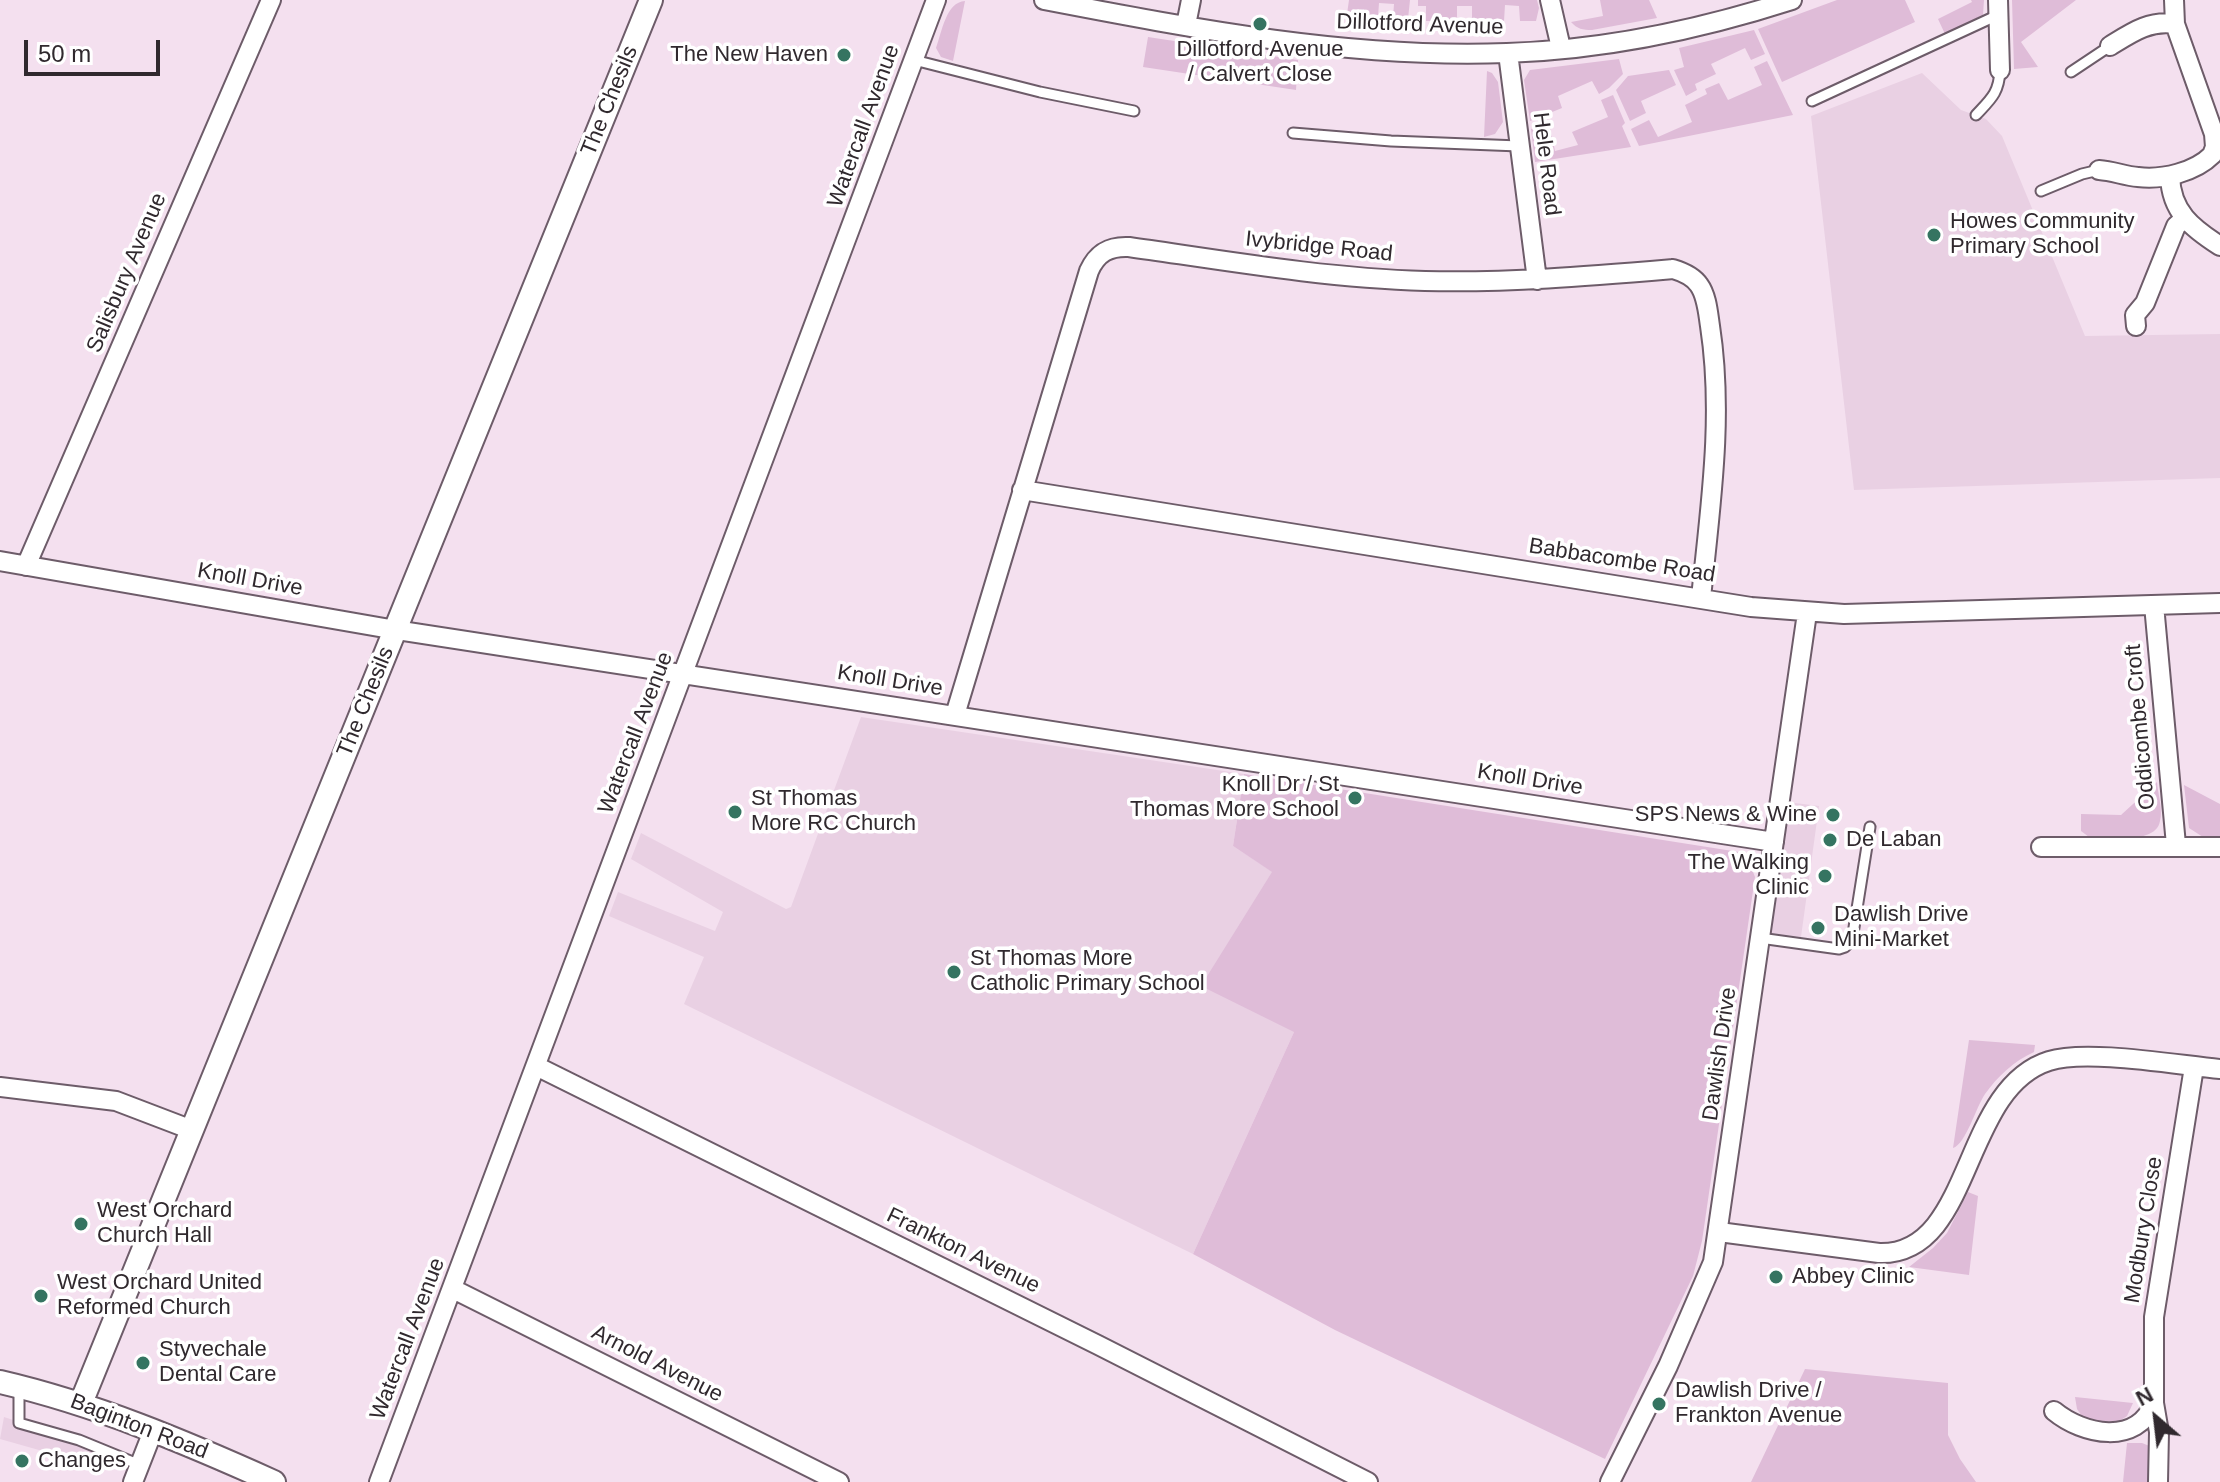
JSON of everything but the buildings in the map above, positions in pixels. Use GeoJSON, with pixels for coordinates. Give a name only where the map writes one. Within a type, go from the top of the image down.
{"type":"FeatureCollection","features":[{"type":"Feature","properties":{"kind":"street","name":"Salisbury Avenue"},"geometry":{"type":"LineString","coordinates":[[26,566],[271,0]]}},
{"type":"Feature","properties":{"kind":"street","name":"The Chesils"},"geometry":{"type":"LineString","coordinates":[[81,1403],[651,0]]}},
{"type":"Feature","properties":{"kind":"street","name":"Watercall Avenue"},"geometry":{"type":"LineString","coordinates":[[379,1482],[936,0]]}},
{"type":"Feature","properties":{"kind":"street","name":"Dillotford Avenue"},"geometry":{"type":"LineString","coordinates":[[1044,0],[1299,43],[1409,51],[1508,53],[1666,33],[1737,9],[1792,0]]}},
{"type":"Feature","properties":{"kind":"street"},"geometry":{"type":"LineString","coordinates":[[1186,25],[1191,0]]}},
{"type":"Feature","properties":{"kind":"street"},"geometry":{"type":"LineString","coordinates":[[1550,0],[1561,48]]}},
{"type":"Feature","properties":{"kind":"street"},"geometry":{"type":"LineString","coordinates":[[2099,170],[2139,178],[2170,176],[2206,161],[2212,155],[2214,134],[2175,24],[2174,0]]}},
{"type":"Feature","properties":{"kind":"street"},"geometry":{"type":"LineString","coordinates":[[1998,7],[2000,70]]}},
{"type":"Feature","properties":{"kind":"street"},"geometry":{"type":"LineString","coordinates":[[2110,46],[2148,24],[2175,24]]}},
{"type":"Feature","properties":{"kind":"street","name":"Hele Road"},"geometry":{"type":"LineString","coordinates":[[1508,53],[1537,280]]}},
{"type":"Feature","properties":{"kind":"street"},"geometry":{"type":"LineString","coordinates":[[2170,176],[2173,200],[2184,219],[2196,231],[2220,246]]}},
{"type":"Feature","properties":{"kind":"street"},"geometry":{"type":"LineString","coordinates":[[2136,326],[2135,315],[2145,303],[2176,226],[2184,219]]}},
{"type":"Feature","properties":{"kind":"street","name":"Ivybridge Road"},"geometry":{"type":"LineString","coordinates":[[955,715],[1089,271],[1097,256],[1108,249],[1129,247],[1264,267],[1381,278],[1537,280],[1673,269],[1690,276],[1700,285],[1704,297],[1713,344],[1717,394],[1713,477],[1701,598]]}},
{"type":"Feature","properties":{"kind":"street","name":"Babbacombe Road"},"geometry":{"type":"LineString","coordinates":[[1022,490],[1751,607],[1807,613],[2220,603]]}},
{"type":"Feature","properties":{"kind":"street","name":"Knoll Drive"},"geometry":{"type":"LineString","coordinates":[[0,561],[396,630],[1774,842]]}},
{"type":"Feature","properties":{"kind":"street","name":"Oddicombe Croft"},"geometry":{"type":"LineString","coordinates":[[2154,605],[2176,845]]}},
{"type":"Feature","properties":{"kind":"street","name":"Dawlish Drive"},"geometry":{"type":"LineString","coordinates":[[1610,1482],[1713,1262],[1807,613]]}},
{"type":"Feature","properties":{"kind":"street"},"geometry":{"type":"LineString","coordinates":[[2041,847],[2220,847]]}},
{"type":"Feature","properties":{"kind":"street"},"geometry":{"type":"LineString","coordinates":[[1719,1232],[1879,1253],[1905,1250],[1924,1239],[1939,1222],[1991,1115],[2006,1091],[2040,1064],[2067,1057],[2220,1069]]}},
{"type":"Feature","properties":{"kind":"street","name":"Frankton Avenue"},"geometry":{"type":"LineString","coordinates":[[536,1066],[1368,1482]]}},
{"type":"Feature","properties":{"kind":"street","name":"Modbury Close"},"geometry":{"type":"LineString","coordinates":[[2158,1482],[2159,1432],[2154,1403],[2153,1324],[2194,1067]]}},
{"type":"Feature","properties":{"kind":"street"},"geometry":{"type":"LineString","coordinates":[[0,1087],[116,1101],[192,1130]]}},
{"type":"Feature","properties":{"kind":"street","name":"Arnold Avenue"},"geometry":{"type":"LineString","coordinates":[[453,1289],[839,1482]]}},
{"type":"Feature","properties":{"kind":"street","name":"Baginton Road"},"geometry":{"type":"LineString","coordinates":[[10,1384],[81,1403],[274,1482]]}},
{"type":"Feature","properties":{"kind":"street"},"geometry":{"type":"LineString","coordinates":[[2054,1411],[2068,1423],[2084,1430],[2111,1433],[2125,1430],[2142,1420],[2154,1403]]}},
{"type":"Feature","properties":{"kind":"street"},"geometry":{"type":"LineString","coordinates":[[136,1473],[153,1431]]}},
{"type":"Feature","properties":{"kind":"lane"},"geometry":{"type":"LineString","coordinates":[[1812,101],[1998,7]]}},
{"type":"Feature","properties":{"kind":"lane"},"geometry":{"type":"LineString","coordinates":[[2071,72],[2110,46]]}},
{"type":"Feature","properties":{"kind":"lane"},"geometry":{"type":"LineString","coordinates":[[914,60],[1040,92],[1134,111]]}},
{"type":"Feature","properties":{"kind":"lane"},"geometry":{"type":"LineString","coordinates":[[1976,115],[2000,86],[2000,70]]}},
{"type":"Feature","properties":{"kind":"lane"},"geometry":{"type":"LineString","coordinates":[[1293,133],[1519,146]]}},
{"type":"Feature","properties":{"kind":"lane"},"geometry":{"type":"LineString","coordinates":[[2041,191],[2099,170]]}},
{"type":"Feature","properties":{"kind":"lane"},"geometry":{"type":"LineString","coordinates":[[1760,938],[1839,949],[1849,944],[1870,827]]}},
{"type":"Feature","properties":{"kind":"lane"},"geometry":{"type":"LineString","coordinates":[[10,1384],[19,1423],[79,1440],[136,1473]]}},
{"type":"Feature","properties":{"kind":"shaded area"},"geometry":{"type":"Polygon","coordinates":[[[1349,0],[1410,0],[1408,19],[1393,18],[1394,4],[1379,3],[1378,17],[1347,14],[1349,0]]]}},
{"type":"Feature","properties":{"kind":"shaded area"},"geometry":{"type":"Polygon","coordinates":[[[1418,0],[1537,0],[1539,8],[1536,21],[1520,21],[1519,6],[1505,5],[1504,21],[1472,21],[1472,6],[1457,6],[1457,21],[1426,21],[1426,6],[1418,6],[1418,0]]]}},
{"type":"Feature","properties":{"kind":"shaded area"},"geometry":{"type":"Polygon","coordinates":[[[1600,0],[1649,0],[1657,18],[1592,30],[1580,29],[1571,22],[1603,16],[1600,0]]]}},
{"type":"Feature","properties":{"kind":"shaded area"},"geometry":{"type":"Polygon","coordinates":[[[1837,0],[1905,0],[1915,22],[1782,82],[1758,29],[1837,0]]]}},
{"type":"Feature","properties":{"kind":"shaded area"},"geometry":{"type":"Polygon","coordinates":[[[1971,0],[1984,0],[1983,15],[1945,34],[1938,19],[1971,0]]]}},
{"type":"Feature","properties":{"kind":"shaded area"},"geometry":{"type":"Polygon","coordinates":[[[2012,0],[2076,0],[2021,42],[2038,67],[2014,69],[2012,0]]]}},
{"type":"Feature","properties":{"kind":"shaded area"},"geometry":{"type":"Polygon","coordinates":[[[965,1],[953,61],[941,57],[936,48],[949,12],[965,1]]]}},
{"type":"Feature","properties":{"kind":"shaded area"},"geometry":{"type":"Polygon","coordinates":[[[1754,30],[1765,54],[1751,60],[1745,48],[1711,64],[1716,74],[1695,84],[1697,90],[1686,96],[1674,70],[1684,67],[1679,48],[1754,30]]]}},
{"type":"Feature","properties":{"kind":"shaded area"},"geometry":{"type":"Polygon","coordinates":[[[1148,37],[1298,60],[1296,90],[1143,67],[1148,37]]]}},
{"type":"Feature","properties":{"kind":"shaded area"},"geometry":{"type":"Polygon","coordinates":[[[1619,59],[1623,74],[1609,88],[1599,94],[1592,81],[1558,96],[1562,108],[1530,121],[1524,80],[1530,70],[1619,59]]]}},
{"type":"Feature","properties":{"kind":"shaded area"},"geometry":{"type":"Polygon","coordinates":[[[1767,61],[1793,115],[1639,146],[1631,129],[1649,120],[1658,137],[1692,122],[1685,105],[1707,94],[1705,89],[1719,83],[1728,100],[1762,85],[1754,67],[1767,61]]]}},
{"type":"Feature","properties":{"kind":"shaded area"},"geometry":{"type":"Polygon","coordinates":[[[1669,70],[1676,85],[1641,101],[1646,113],[1630,121],[1616,90],[1628,76],[1669,70]]]}},
{"type":"Feature","properties":{"kind":"shaded area"},"geometry":{"type":"Polygon","coordinates":[[[1487,71],[1498,82],[1503,122],[1495,134],[1484,137],[1487,71]]]}},
{"type":"Feature","properties":{"kind":"shaded area","name":"Howes Community Primary School"},"geometry":{"type":"Polygon","coordinates":[[[1922,73],[1961,110],[1986,119],[2002,136],[2085,336],[2220,334],[2220,478],[1854,490],[1811,116],[1922,73]]]}},
{"type":"Feature","properties":{"kind":"shaded area"},"geometry":{"type":"Polygon","coordinates":[[[1613,95],[1631,147],[1535,162],[1531,129],[1549,122],[1555,151],[1578,145],[1572,132],[1608,117],[1601,100],[1613,95]]]}},
{"type":"Feature","properties":{"kind":"shaded area","name":"St Thomas More Catholic Primary School"},"geometry":{"type":"Polygon","coordinates":[[[861,717],[1244,774],[1233,846],[1273,872],[1294,1032],[1193,1254],[684,1004],[704,957],[609,916],[618,892],[715,931],[723,912],[631,859],[641,833],[786,909],[791,907],[861,717]]]}},
{"type":"Feature","properties":{"kind":"shaded area"},"geometry":{"type":"Polygon","coordinates":[[[1244,774],[1739,852],[1748,859],[1755,877],[1702,1241],[1693,1276],[1605,1459],[1335,1330],[1193,1254],[1294,1032],[1201,986],[1272,872],[1233,846],[1244,774]]]}},
{"type":"Feature","properties":{"kind":"shaded area"},"geometry":{"type":"Polygon","coordinates":[[[2157,782],[2161,817],[2157,829],[2150,834],[2107,838],[2089,837],[2081,831],[2081,814],[2121,815],[2157,782]]]}},
{"type":"Feature","properties":{"kind":"shaded area"},"geometry":{"type":"Polygon","coordinates":[[[2184,785],[2220,804],[2220,836],[2203,837],[2189,828],[2184,785]]]}},
{"type":"Feature","properties":{"kind":"shaded area"},"geometry":{"type":"Polygon","coordinates":[[[1779,801],[1819,806],[1801,937],[1761,932],[1779,801]]]}},
{"type":"Feature","properties":{"kind":"shaded area"},"geometry":{"type":"Polygon","coordinates":[[[1969,1040],[2035,1045],[2034,1052],[2013,1064],[1990,1087],[1962,1140],[1953,1148],[1969,1040]]]}},
{"type":"Feature","properties":{"kind":"shaded area"},"geometry":{"type":"Polygon","coordinates":[[[1968,1192],[1978,1196],[1969,1275],[1909,1267],[1947,1233],[1968,1192]]]}},
{"type":"Feature","properties":{"kind":"shaded area"},"geometry":{"type":"Polygon","coordinates":[[[1805,1369],[1948,1383],[1948,1435],[1976,1482],[1751,1482],[1805,1369]]]}},
{"type":"Feature","properties":{"kind":"shaded area"},"geometry":{"type":"Polygon","coordinates":[[[2075,1397],[2133,1403],[2127,1416],[2112,1426],[2084,1419],[2077,1409],[2075,1397]]]}},
{"type":"Feature","properties":{"kind":"shaded area"},"geometry":{"type":"Polygon","coordinates":[[[4,1417],[105,1450],[99,1467],[0,1439],[4,1417]]]}},
{"type":"Feature","properties":{"kind":"shaded area"},"geometry":{"type":"Polygon","coordinates":[[[2127,1443],[2152,1447],[2151,1482],[2123,1482],[2127,1443]]]}},
{"type":"Feature","properties":{"kind":"place","name":"Dillotford Avenue / Calvert Close"},"geometry":{"type":"Point","coordinates":[1260,24]}},
{"type":"Feature","properties":{"kind":"place","name":"The New Haven"},"geometry":{"type":"Point","coordinates":[844,55]}},
{"type":"Feature","properties":{"kind":"place","name":"Howes Community Primary School"},"geometry":{"type":"Point","coordinates":[1934,235]}},
{"type":"Feature","properties":{"kind":"place","name":"Knoll Dr / St Thomas More School"},"geometry":{"type":"Point","coordinates":[1355,798]}},
{"type":"Feature","properties":{"kind":"place","name":"St Thomas More RC Church"},"geometry":{"type":"Point","coordinates":[735,812]}},
{"type":"Feature","properties":{"kind":"place","name":"SPS News & Wine"},"geometry":{"type":"Point","coordinates":[1833,815]}},
{"type":"Feature","properties":{"kind":"place","name":"De Laban"},"geometry":{"type":"Point","coordinates":[1830,840]}},
{"type":"Feature","properties":{"kind":"place","name":"The Walking Clinic"},"geometry":{"type":"Point","coordinates":[1825,876]}},
{"type":"Feature","properties":{"kind":"place","name":"Dawlish Drive Mini-Market"},"geometry":{"type":"Point","coordinates":[1818,928]}},
{"type":"Feature","properties":{"kind":"place","name":"St Thomas More Catholic Primary School"},"geometry":{"type":"Point","coordinates":[954,972]}},
{"type":"Feature","properties":{"kind":"place","name":"West Orchard Church Hall"},"geometry":{"type":"Point","coordinates":[81,1224]}},
{"type":"Feature","properties":{"kind":"place","name":"Abbey Clinic"},"geometry":{"type":"Point","coordinates":[1776,1277]}},
{"type":"Feature","properties":{"kind":"place","name":"West Orchard United Reformed Church"},"geometry":{"type":"Point","coordinates":[41,1296]}},
{"type":"Feature","properties":{"kind":"place","name":"Styvechale Dental Care"},"geometry":{"type":"Point","coordinates":[143,1363]}},
{"type":"Feature","properties":{"kind":"place","name":"Dawlish Drive / Frankton Avenue"},"geometry":{"type":"Point","coordinates":[1659,1404]}},
{"type":"Feature","properties":{"kind":"place","name":"Changes"},"geometry":{"type":"Point","coordinates":[22,1461]}}]}
